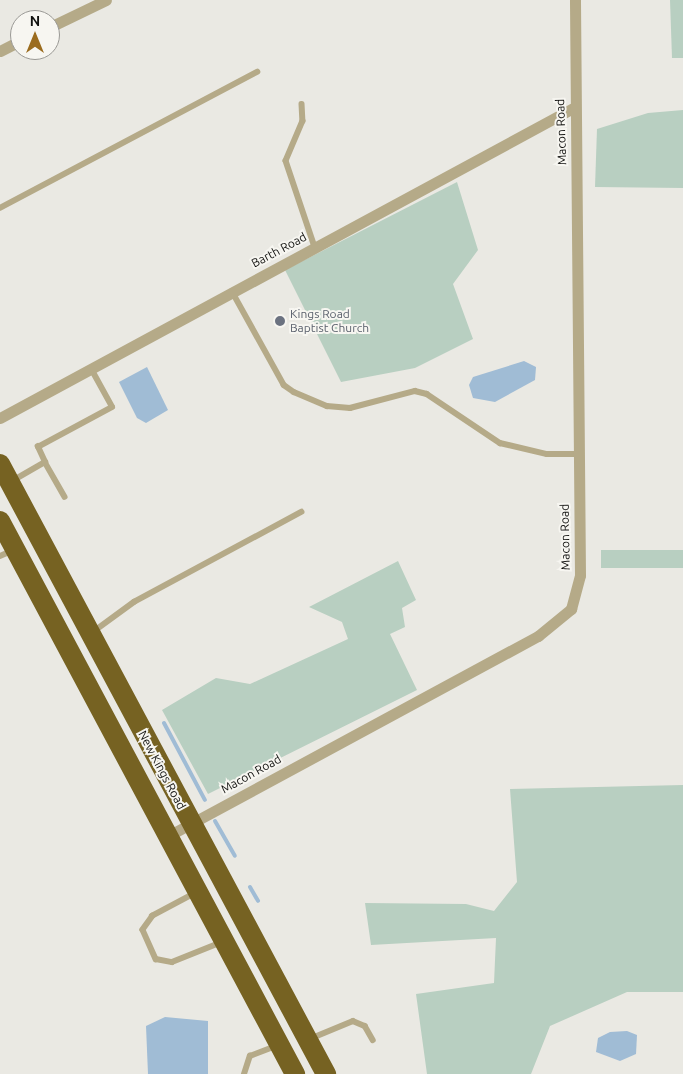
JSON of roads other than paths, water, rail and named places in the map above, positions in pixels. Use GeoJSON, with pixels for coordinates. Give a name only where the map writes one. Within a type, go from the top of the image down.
{"type":"FeatureCollection","features":[{"type":"Feature","properties":{"kind":"highway","name":"New Kings Road"},"geometry":{"type":"LineString","coordinates":[[0,464],[190,824],[326,1074]]}},
{"type":"Feature","properties":{"kind":"highway","name":"New Kings Road"},"geometry":{"type":"LineString","coordinates":[[0,521],[7,552],[168,836],[295,1074]]}},
{"type":"Feature","properties":{"kind":"highway"},"geometry":{"type":"LineString","coordinates":[[212,918],[257,974],[283,1021],[305,1036]]}},
{"type":"Feature","properties":{"kind":"highway"},"geometry":{"type":"LineString","coordinates":[[280,1045],[297,1050],[310,1074]]}},
{"type":"Feature","properties":{"kind":"street"},"geometry":{"type":"LineString","coordinates":[[60,22],[106,0]]}},
{"type":"Feature","properties":{"kind":"street","name":"Macon Road"},"geometry":{"type":"LineString","coordinates":[[168,836],[564,619],[578,592],[580,575],[573,108],[575,0]]}},
{"type":"Feature","properties":{"kind":"street","name":"Barth Road"},"geometry":{"type":"LineString","coordinates":[[0,418],[573,108]]}},
{"type":"Feature","properties":{"kind":"lane"},"geometry":{"type":"LineString","coordinates":[[0,208],[257,72]]}},
{"type":"Feature","properties":{"kind":"lane"},"geometry":{"type":"LineString","coordinates":[[302,104],[303,121],[286,161],[316,246]]}},
{"type":"Feature","properties":{"kind":"lane"},"geometry":{"type":"LineString","coordinates":[[232,292],[284,386],[327,406],[350,408],[415,391],[427,394],[500,443],[547,454],[578,454]]}},
{"type":"Feature","properties":{"kind":"lane"},"geometry":{"type":"LineString","coordinates":[[65,497],[38,447],[112,407],[91,369]]}},
{"type":"Feature","properties":{"kind":"lane"},"geometry":{"type":"LineString","coordinates":[[10,482],[45,462]]}},
{"type":"Feature","properties":{"kind":"lane"},"geometry":{"type":"LineString","coordinates":[[90,635],[134,602],[301,512]]}},
{"type":"Feature","properties":{"kind":"lane"},"geometry":{"type":"LineString","coordinates":[[198,892],[153,916],[143,930],[156,959],[172,962],[224,941]]}},
{"type":"Feature","properties":{"kind":"lane"},"geometry":{"type":"LineString","coordinates":[[305,1036],[353,1021],[365,1026],[373,1040]]}},
{"type":"Feature","properties":{"kind":"lane"},"geometry":{"type":"LineString","coordinates":[[244,1074],[250,1056],[280,1045]]}},
{"type":"Feature","properties":{"kind":"water"},"geometry":{"type":"Polygon","coordinates":[[[524,361],[536,367],[535,380],[495,402],[473,398],[469,385],[473,377],[524,361]]]}},
{"type":"Feature","properties":{"kind":"water"},"geometry":{"type":"Polygon","coordinates":[[[147,367],[168,410],[146,423],[137,418],[119,382],[147,367]]]}},
{"type":"Feature","properties":{"kind":"water"},"geometry":{"type":"Polygon","coordinates":[[[165,1017],[208,1021],[208,1074],[148,1074],[146,1026],[165,1017]]]}},
{"type":"Feature","properties":{"kind":"water"},"geometry":{"type":"Polygon","coordinates":[[[627,1031],[637,1035],[636,1054],[620,1061],[596,1052],[598,1038],[610,1032],[627,1031]]]}},
{"type":"Feature","properties":{"kind":"waterway"},"geometry":{"type":"LineString","coordinates":[[164,723],[205,800]]}},
{"type":"Feature","properties":{"kind":"waterway"},"geometry":{"type":"LineString","coordinates":[[215,821],[235,856]]}},
{"type":"Feature","properties":{"kind":"waterway"},"geometry":{"type":"LineString","coordinates":[[250,887],[258,901]]}},
{"type":"Feature","properties":{"kind":"place","name":"Kings Road Baptist Church"},"geometry":{"type":"Point","coordinates":[280,321]}}]}
